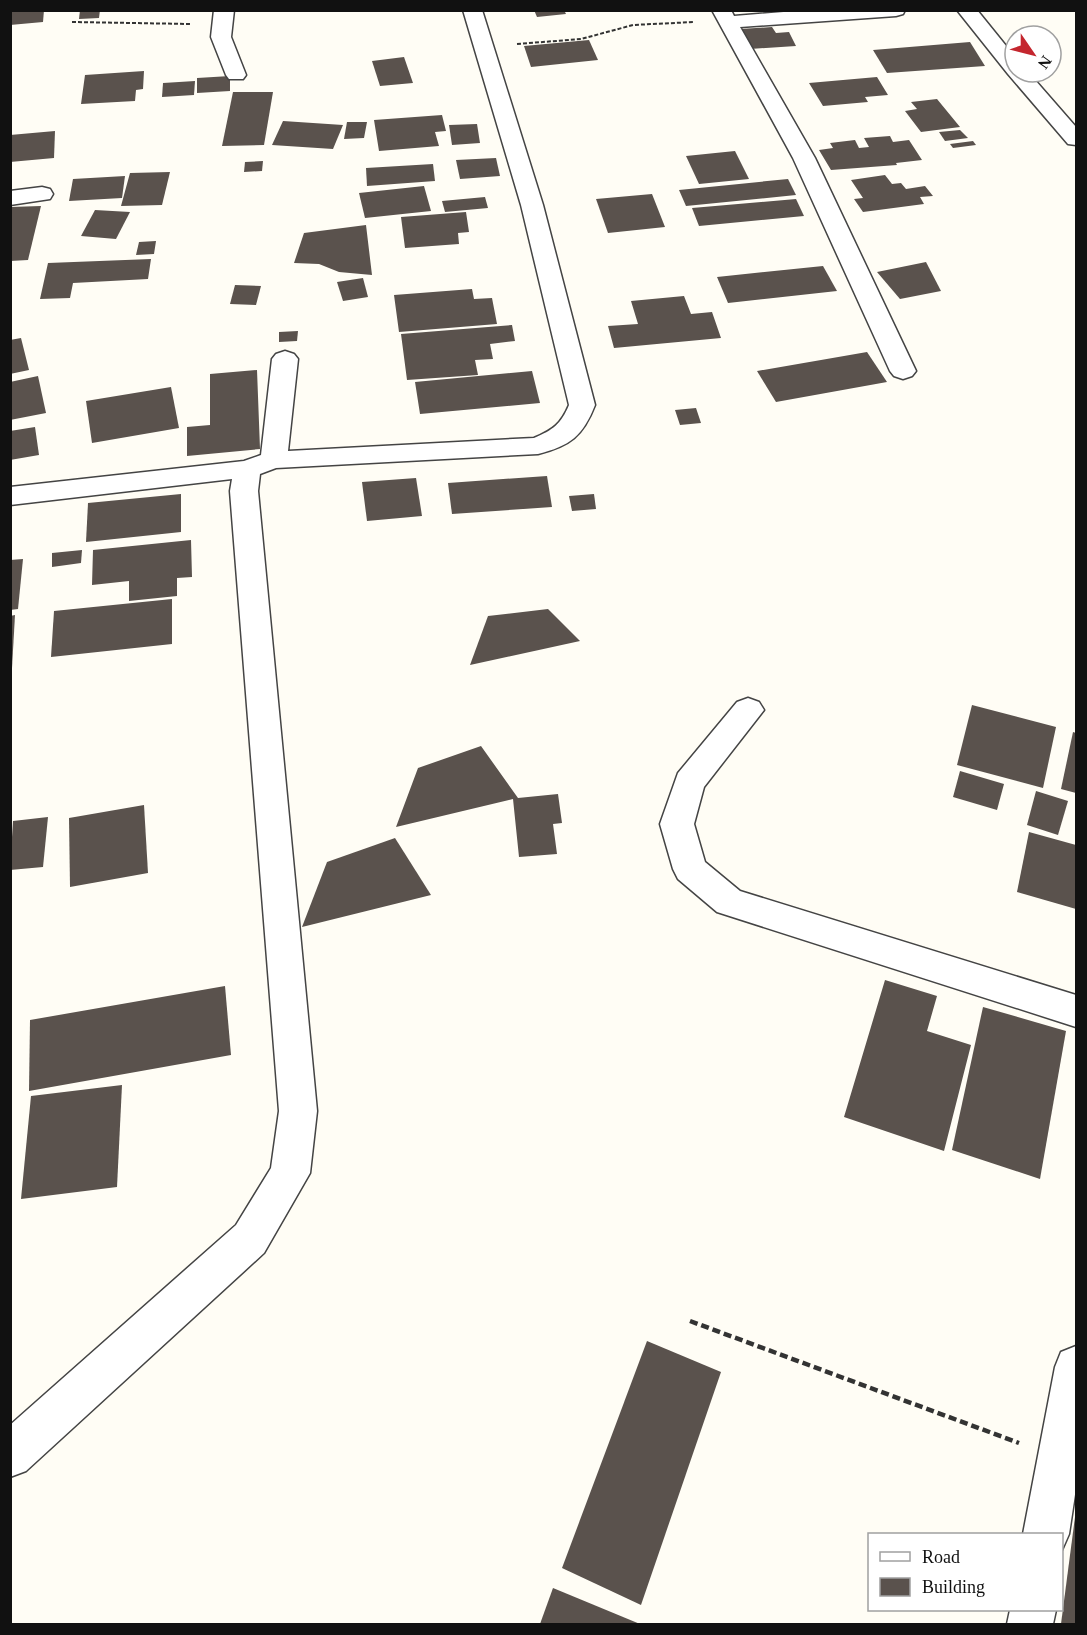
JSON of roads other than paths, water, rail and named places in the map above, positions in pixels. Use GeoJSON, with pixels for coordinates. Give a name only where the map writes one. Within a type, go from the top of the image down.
{"type":"FeatureCollection","features":[{"type":"Feature","properties":{"kind":"street"},"geometry":{"type":"LineString","coordinates":[[10,496],[260,465],[538,446],[566,435],[576,422],[582,405],[532,205],[472,10]]}},
{"type":"Feature","properties":{"kind":"street"},"geometry":{"type":"LineString","coordinates":[[896,10],[724,16],[804,158],[903,371]]}},
{"type":"Feature","properties":{"kind":"street"},"geometry":{"type":"LineString","coordinates":[[966,10],[1003,55]]}},
{"type":"Feature","properties":{"kind":"street"},"geometry":{"type":"LineString","coordinates":[[223,17],[221,37],[236,75]]}},
{"type":"Feature","properties":{"kind":"street"},"geometry":{"type":"LineString","coordinates":[[1028,84],[1077,139]]}},
{"type":"Feature","properties":{"kind":"street"},"geometry":{"type":"LineString","coordinates":[[10,198],[42,194]]}},
{"type":"Feature","properties":{"kind":"street"},"geometry":{"type":"LineString","coordinates":[[10,1455],[250,1239],[290,1173],[298,1111],[244,492],[260,465],[285,358]]}},
{"type":"Feature","properties":{"kind":"street"},"geometry":{"type":"LineString","coordinates":[[748,710],[689,782],[677,824],[690,869],[729,903],[1077,1011]]}},
{"type":"Feature","properties":{"kind":"street"},"geometry":{"type":"LineString","coordinates":[[1046,1533],[1068,1461],[1077,1367]]}}]}
